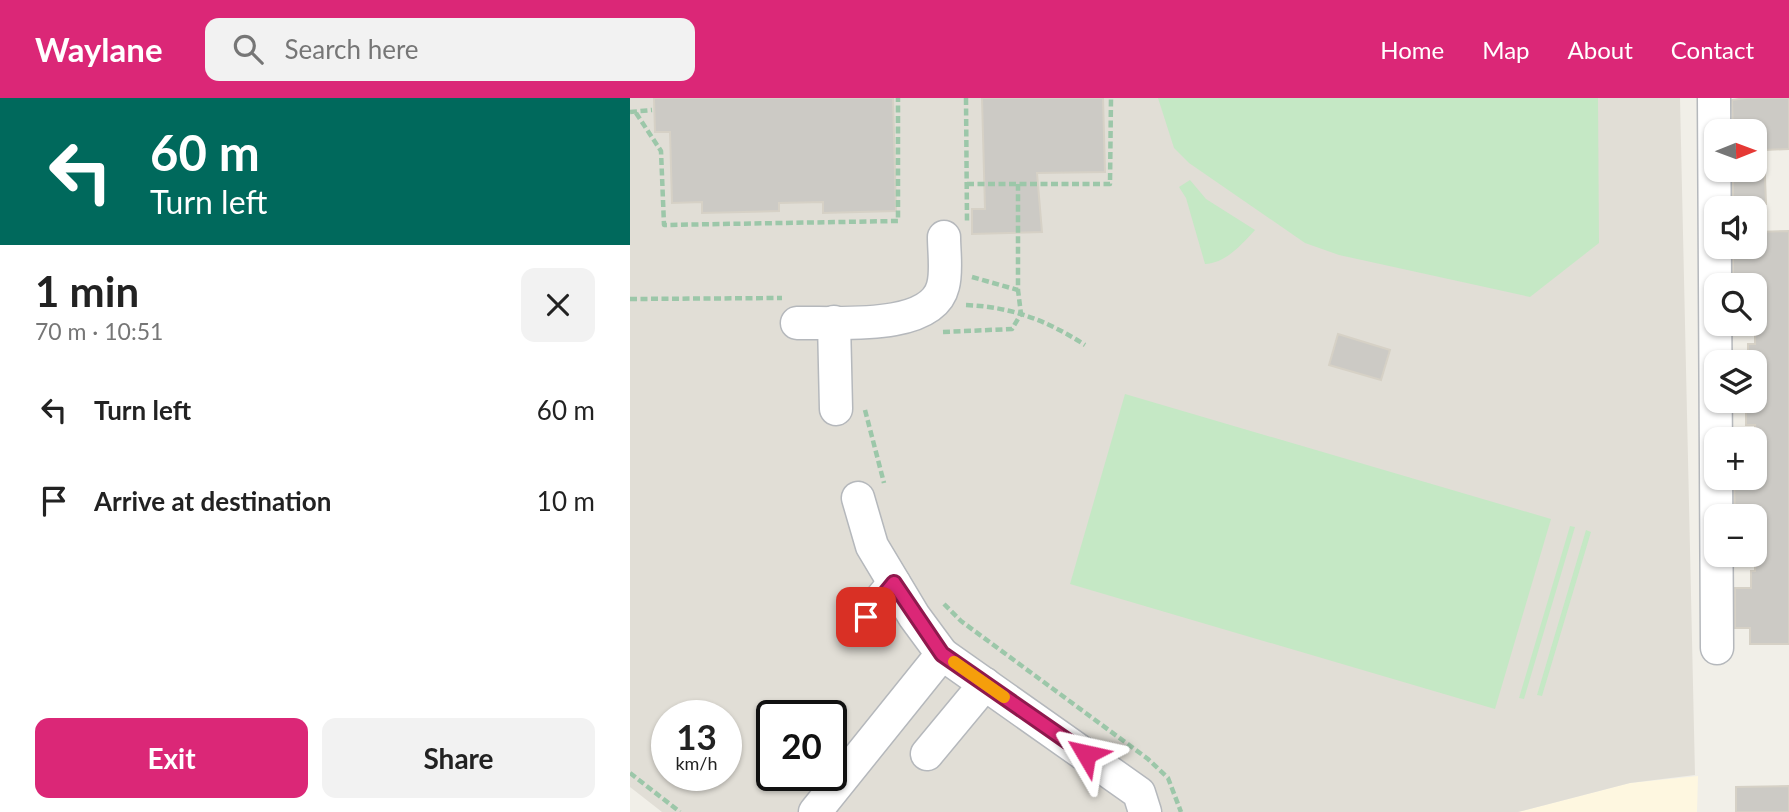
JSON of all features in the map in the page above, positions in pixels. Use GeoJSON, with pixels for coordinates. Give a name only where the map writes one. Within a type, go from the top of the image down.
{"type":"FeatureCollection","features":[{"type":"Feature","properties":{"kind":"street"},"geometry":{"type":"LineString","coordinates":[[1714,98],[1717,648]]}},
{"type":"Feature","properties":{"kind":"street"},"geometry":{"type":"LineString","coordinates":[[797,323],[887,321],[915,315],[935,318],[955,235]]}},
{"type":"Feature","properties":{"kind":"street"},"geometry":{"type":"LineString","coordinates":[[834,322],[849,403]]}},
{"type":"Feature","properties":{"kind":"street"},"geometry":{"type":"LineString","coordinates":[[872,494],[872,545],[942,654],[1139,793],[1145,812]]}},
{"type":"Feature","properties":{"kind":"street"},"geometry":{"type":"LineString","coordinates":[[866,617],[894,583]]}},
{"type":"Feature","properties":{"kind":"street"},"geometry":{"type":"LineString","coordinates":[[815,812],[942,654]]}},
{"type":"Feature","properties":{"kind":"street"},"geometry":{"type":"LineString","coordinates":[[927,754],[985,684]]}},
{"type":"Feature","properties":{"kind":"path"},"geometry":{"type":"LineString","coordinates":[[652,110],[633,113],[661,151],[664,225],[898,221],[898,98]]}},
{"type":"Feature","properties":{"kind":"path"},"geometry":{"type":"LineString","coordinates":[[955,235],[967,184],[966,98]]}},
{"type":"Feature","properties":{"kind":"path"},"geometry":{"type":"LineString","coordinates":[[967,184],[1111,184],[1111,98]]}},
{"type":"Feature","properties":{"kind":"path"},"geometry":{"type":"LineString","coordinates":[[935,318],[1012,329],[1021,314],[1018,290],[1018,184]]}},
{"type":"Feature","properties":{"kind":"path"},"geometry":{"type":"LineString","coordinates":[[967,271],[976,280],[1018,290]]}},
{"type":"Feature","properties":{"kind":"path"},"geometry":{"type":"LineString","coordinates":[[935,318],[1001,306],[1057,327],[1085,345]]}},
{"type":"Feature","properties":{"kind":"path"},"geometry":{"type":"LineString","coordinates":[[849,403],[872,494]]}},
{"type":"Feature","properties":{"kind":"path"},"geometry":{"type":"LineString","coordinates":[[942,602],[961,621],[1148,759],[1168,778],[1181,812]]}},
{"type":"Feature","properties":{"kind":"path"},"geometry":{"type":"LineString","coordinates":[[630,773],[680,812]]}},
{"type":"Feature","properties":{"kind":"shaded area"},"geometry":{"type":"Polygon","coordinates":[[[630,98],[1680,98],[1695,775],[1630,783],[1518,812],[662,812],[630,787],[630,98]]]}},
{"type":"Feature","properties":{"kind":"shaded area"},"geometry":{"type":"Polygon","coordinates":[[[1698,776],[1697,812],[1518,812],[1630,783],[1698,776]]]}},
{"type":"Feature","properties":{"kind":"green space"},"geometry":{"type":"Polygon","coordinates":[[[1158,98],[1598,98],[1599,243],[1530,297],[1339,255],[1305,243],[1189,163],[1174,148],[1158,98]]]}},
{"type":"Feature","properties":{"kind":"green space"},"geometry":{"type":"Polygon","coordinates":[[[1190,180],[1206,199],[1255,230],[1233,252],[1213,263],[1205,264],[1186,198],[1179,187],[1190,180]]]}},
{"type":"Feature","properties":{"kind":"green space"},"geometry":{"type":"Polygon","coordinates":[[[1125,394],[1551,519],[1495,709],[1070,584],[1125,394]]]}},
{"type":"Feature","properties":{"kind":"green space"},"geometry":{"type":"Polygon","coordinates":[[[1570,526],[1575,527],[1524,699],[1519,698],[1570,526]]]}},
{"type":"Feature","properties":{"kind":"green space"},"geometry":{"type":"Polygon","coordinates":[[[1586,530],[1591,532],[1542,696],[1537,695],[1586,530]]]}},
{"type":"Feature","properties":{"kind":"building"},"geometry":{"type":"Polygon","coordinates":[[[654,98],[893,98],[896,211],[823,213],[823,202],[779,203],[779,211],[702,213],[702,202],[672,203],[670,132],[655,132],[654,98]]]}},
{"type":"Feature","properties":{"kind":"building"},"geometry":{"type":"Polygon","coordinates":[[[982,98],[1103,98],[1105,172],[1037,173],[1042,232],[972,234],[972,209],[985,209],[982,98]]]}},
{"type":"Feature","properties":{"kind":"building"},"geometry":{"type":"Polygon","coordinates":[[[1789,98],[1789,149],[1768,150],[1768,119],[1733,119],[1732,100],[1789,98]]]}},
{"type":"Feature","properties":{"kind":"building"},"geometry":{"type":"Polygon","coordinates":[[[1733,182],[1765,182],[1766,196],[1733,196],[1733,182]]]}},
{"type":"Feature","properties":{"kind":"building"},"geometry":{"type":"Polygon","coordinates":[[[1789,231],[1789,644],[1750,644],[1750,628],[1735,628],[1735,588],[1751,588],[1751,571],[1755,571],[1755,567],[1767,567],[1767,504],[1735,504],[1734,490],[1767,490],[1767,427],[1746,425],[1746,413],[1767,413],[1767,350],[1748,350],[1748,344],[1755,344],[1755,336],[1767,336],[1767,273],[1733,273],[1733,259],[1767,259],[1767,232],[1789,231]]]}},
{"type":"Feature","properties":{"kind":"building"},"geometry":{"type":"Polygon","coordinates":[[[1338,334],[1390,350],[1381,380],[1329,365],[1338,334]]]}},
{"type":"Feature","properties":{"kind":"building"},"geometry":{"type":"Polygon","coordinates":[[[1789,786],[1789,812],[1736,812],[1736,787],[1789,786]]]}},
{"type":"Feature","properties":{"kind":"slow traffic"},"geometry":{"type":"LineString","coordinates":[[954,662],[1004,697]]}},
{"type":"Feature","properties":{"kind":"route"},"geometry":{"type":"LineString","coordinates":[[866,617],[894,583],[942,654],[1086,754]]}}]}
